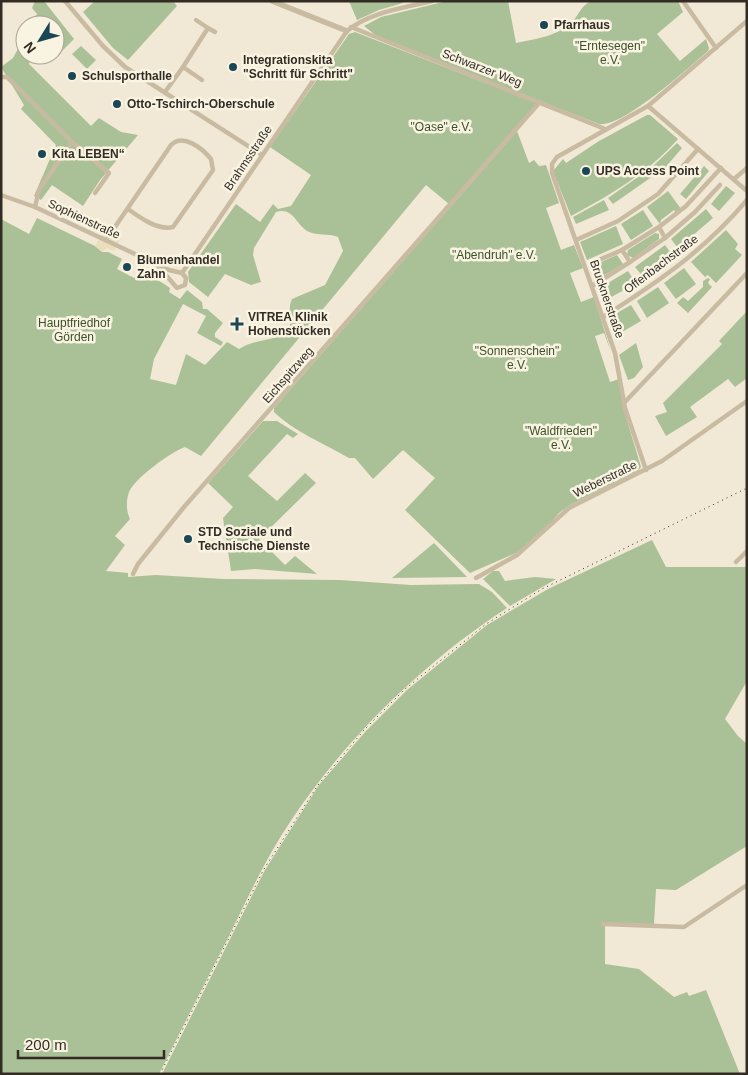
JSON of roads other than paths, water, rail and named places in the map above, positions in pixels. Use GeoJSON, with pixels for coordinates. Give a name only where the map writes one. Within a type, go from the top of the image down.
{"type":"FeatureCollection","features":[{"type":"Feature","properties":{"kind":"street"},"geometry":{"type":"LineString","coordinates":[[65,1],[109,52],[125,67],[262,155]]}},
{"type":"Feature","properties":{"kind":"street"},"geometry":{"type":"LineString","coordinates":[[272,1],[349,29]]}},
{"type":"Feature","properties":{"kind":"street","name":"Brahmsstraße"},"geometry":{"type":"LineString","coordinates":[[182,273],[349,29],[378,14],[409,4],[432,1]]}},
{"type":"Feature","properties":{"kind":"street"},"geometry":{"type":"LineString","coordinates":[[683,1],[716,48]]}},
{"type":"Feature","properties":{"kind":"street"},"geometry":{"type":"LineString","coordinates":[[196,20],[215,32]]}},
{"type":"Feature","properties":{"kind":"street"},"geometry":{"type":"LineString","coordinates":[[605,129],[648,106],[747,21]]}},
{"type":"Feature","properties":{"kind":"street"},"geometry":{"type":"LineString","coordinates":[[165,92],[208,28]]}},
{"type":"Feature","properties":{"kind":"street","name":"Schwarzer Weg"},"geometry":{"type":"LineString","coordinates":[[349,29],[605,129]]}},
{"type":"Feature","properties":{"kind":"street"},"geometry":{"type":"LineString","coordinates":[[183,67],[202,80]]}},
{"type":"Feature","properties":{"kind":"street"},"geometry":{"type":"LineString","coordinates":[[1,77],[7,77],[72,142],[109,173],[95,193]]}},
{"type":"Feature","properties":{"kind":"street","name":"Eichspitzweg"},"geometry":{"type":"LineString","coordinates":[[133,574],[138,564],[184,507],[540,102]]}},
{"type":"Feature","properties":{"kind":"street"},"geometry":{"type":"LineString","coordinates":[[648,106],[747,191]]}},
{"type":"Feature","properties":{"kind":"street","name":"Brucknerstraße"},"geometry":{"type":"LineString","coordinates":[[605,129],[557,157],[552,164],[552,173],[615,353],[624,403],[646,470]]}},
{"type":"Feature","properties":{"kind":"street"},"geometry":{"type":"LineString","coordinates":[[106,240],[175,141],[180,139],[188,141],[212,159],[212,170],[173,227],[160,226],[128,209]]}},
{"type":"Feature","properties":{"kind":"street"},"geometry":{"type":"LineString","coordinates":[[35,207],[39,190],[72,142]]}},
{"type":"Feature","properties":{"kind":"street"},"geometry":{"type":"LineString","coordinates":[[576,240],[615,222],[649,202],[668,185],[698,149]]}},
{"type":"Feature","properties":{"kind":"street"},"geometry":{"type":"LineString","coordinates":[[592,263],[622,250],[659,227],[686,206],[721,168]]}},
{"type":"Feature","properties":{"kind":"street"},"geometry":{"type":"LineString","coordinates":[[734,179],[747,168]]}},
{"type":"Feature","properties":{"kind":"street"},"geometry":{"type":"LineString","coordinates":[[592,286],[665,238],[694,213],[720,185]]}},
{"type":"Feature","properties":{"kind":"street","name":"Sophienstraße"},"geometry":{"type":"LineString","coordinates":[[1,195],[35,207],[106,240],[157,264],[169,270],[182,273],[186,278],[185,285],[181,287],[172,284],[157,264]]}},
{"type":"Feature","properties":{"kind":"street","name":"Offenbachstraße"},"geometry":{"type":"LineString","coordinates":[[603,317],[650,288],[688,260],[720,231],[747,200]]}},
{"type":"Feature","properties":{"kind":"street"},"geometry":{"type":"LineString","coordinates":[[686,206],[694,213]]}},
{"type":"Feature","properties":{"kind":"street"},"geometry":{"type":"LineString","coordinates":[[659,227],[665,238]]}},
{"type":"Feature","properties":{"kind":"street"},"geometry":{"type":"LineString","coordinates":[[622,250],[630,262]]}},
{"type":"Feature","properties":{"kind":"street"},"geometry":{"type":"LineString","coordinates":[[624,403],[747,273]]}},
{"type":"Feature","properties":{"kind":"street","name":"Weberstraße"},"geometry":{"type":"LineString","coordinates":[[476,578],[517,555],[570,508],[646,470],[747,400]]}},
{"type":"Feature","properties":{"kind":"street"},"geometry":{"type":"LineString","coordinates":[[736,562],[747,551]]}},
{"type":"Feature","properties":{"kind":"street"},"geometry":{"type":"LineString","coordinates":[[603,924],[684,927],[747,885]]}},
{"type":"Feature","properties":{"kind":"railway"},"geometry":{"type":"LineString","coordinates":[[160,1074],[264,869],[318,785],[364,730],[405,689],[486,624],[542,589],[747,488]]}},
{"type":"Feature","properties":{"kind":"place","name":"Pfarrhaus"},"geometry":{"type":"Point","coordinates":[544,25]}},
{"type":"Feature","properties":{"kind":"place","name":"Integrationskita \"Schritt für Schritt\""},"geometry":{"type":"Point","coordinates":[233,67]}},
{"type":"Feature","properties":{"kind":"place","name":"Schulsporthalle"},"geometry":{"type":"Point","coordinates":[72,76]}},
{"type":"Feature","properties":{"kind":"place","name":"Otto-Tschirch-Oberschule"},"geometry":{"type":"Point","coordinates":[117,104]}},
{"type":"Feature","properties":{"kind":"place","name":"Kita LEBEN“"},"geometry":{"type":"Point","coordinates":[42,154]}},
{"type":"Feature","properties":{"kind":"place","name":"UPS Access Point"},"geometry":{"type":"Point","coordinates":[586,171]}},
{"type":"Feature","properties":{"kind":"place","name":"Blumenhandel Zahn"},"geometry":{"type":"Point","coordinates":[127,267]}},
{"type":"Feature","properties":{"kind":"place","name":"VITREA Klinik Hohenstücken"},"geometry":{"type":"Point","coordinates":[237,324]}},
{"type":"Feature","properties":{"kind":"place","name":"STD Soziale und Technische Dienste"},"geometry":{"type":"Point","coordinates":[188,539]}},
{"type":"Feature","properties":{"kind":"park label","name":"\"Erntesegen\" e.V."},"geometry":{"type":"Point","coordinates":[610,53]}},
{"type":"Feature","properties":{"kind":"park label","name":"\"Oase\" e.V."},"geometry":{"type":"Point","coordinates":[441,127]}},
{"type":"Feature","properties":{"kind":"park label","name":"\"Abendruh\" e.V."},"geometry":{"type":"Point","coordinates":[494,255]}},
{"type":"Feature","properties":{"kind":"park label","name":"Hauptfriedhof Görden"},"geometry":{"type":"Point","coordinates":[74,330]}},
{"type":"Feature","properties":{"kind":"park label","name":"\"Sonnenschein\" e.V."},"geometry":{"type":"Point","coordinates":[517,358]}},
{"type":"Feature","properties":{"kind":"park label","name":"\"Waldfrieden\" e.V."},"geometry":{"type":"Point","coordinates":[561,438]}}]}
